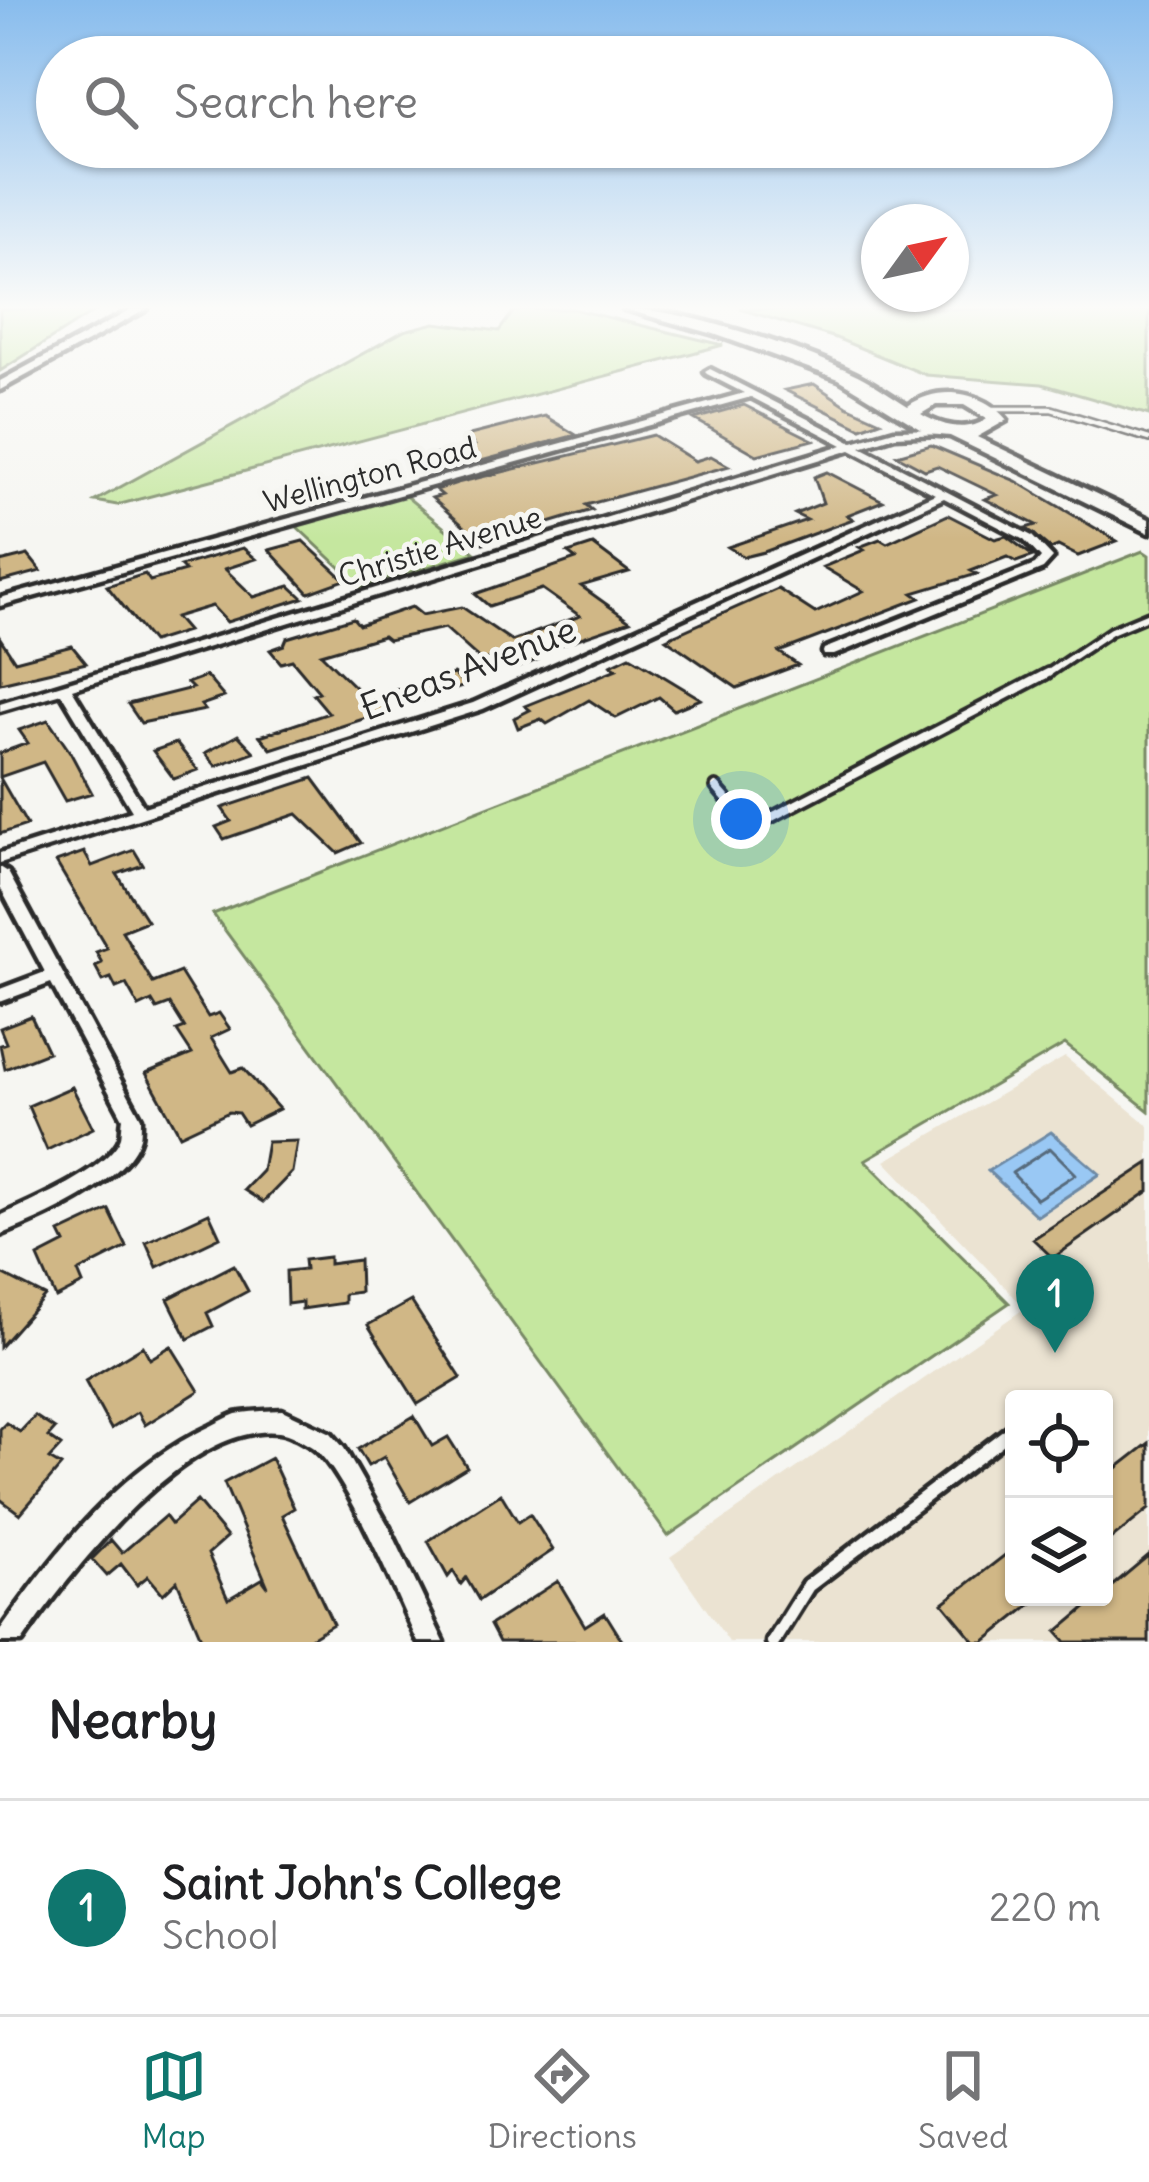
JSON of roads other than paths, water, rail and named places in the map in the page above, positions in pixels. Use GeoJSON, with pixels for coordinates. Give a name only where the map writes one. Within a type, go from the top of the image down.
{"type":"FeatureCollection","features":[{"type":"Feature","properties":{"kind":"highway"},"geometry":{"type":"LineString","coordinates":[[856,386],[1149,527]]}},
{"type":"Feature","properties":{"kind":"highway"},"geometry":{"type":"LineString","coordinates":[[893,386],[993,417],[1001,434],[1030,455],[1149,515]]}},
{"type":"Feature","properties":{"kind":"highway"},"geometry":{"type":"LineString","coordinates":[[912,414],[923,402],[946,399]]}},
{"type":"Feature","properties":{"kind":"highway"},"geometry":{"type":"LineString","coordinates":[[947,432],[980,432],[993,417]]}},
{"type":"Feature","properties":{"kind":"street"},"geometry":{"type":"LineString","coordinates":[[736,386],[1028,538],[1047,558],[1039,567],[830,652]]}},
{"type":"Feature","properties":{"kind":"street","name":"Wellington Road"},"geometry":{"type":"LineString","coordinates":[[0,602],[752,394]]}},
{"type":"Feature","properties":{"kind":"street","name":"Christie Avenue"},"geometry":{"type":"LineString","coordinates":[[894,433],[912,414]]}},
{"type":"Feature","properties":{"kind":"street","name":"Christie Avenue"},"geometry":{"type":"LineString","coordinates":[[0,707],[894,433],[947,432]]}},
{"type":"Feature","properties":{"kind":"street","name":"Eneas Avenue"},"geometry":{"type":"LineString","coordinates":[[0,858],[478,706],[942,495]]}},
{"type":"Feature","properties":{"kind":"street"},"geometry":{"type":"LineString","coordinates":[[64,687],[141,814]]}},
{"type":"Feature","properties":{"kind":"street"},"geometry":{"type":"LineString","coordinates":[[0,872],[132,1118],[136,1134],[127,1152],[105,1170],[0,1226]]}},
{"type":"Feature","properties":{"kind":"street"},"geometry":{"type":"LineString","coordinates":[[0,996],[53,975]]}},
{"type":"Feature","properties":{"kind":"street"},"geometry":{"type":"LineString","coordinates":[[8,1642],[71,1550],[106,1515],[212,1437],[266,1421],[308,1430],[326,1444],[431,1642]]}},
{"type":"Feature","properties":{"kind":"lane"},"geometry":{"type":"LineString","coordinates":[[993,417],[1052,405],[1149,439]]}},
{"type":"Feature","properties":{"kind":"lane"},"geometry":{"type":"LineString","coordinates":[[716,787],[742,817],[770,818],[1010,697],[1068,662],[1108,628],[1149,615]]}},
{"type":"Feature","properties":{"kind":"lane"},"geometry":{"type":"LineString","coordinates":[[773,1642],[808,1586],[1005,1436]]}},
{"type":"Feature","properties":{"kind":"water"},"geometry":{"type":"Polygon","coordinates":[[[1051,1132],[1100,1174],[1037,1216],[988,1171],[1051,1132]]]}},
{"type":"Feature","properties":{"kind":"place","name":"Saint John's College"},"geometry":{"type":"Point","coordinates":[1055,1353]}}]}
